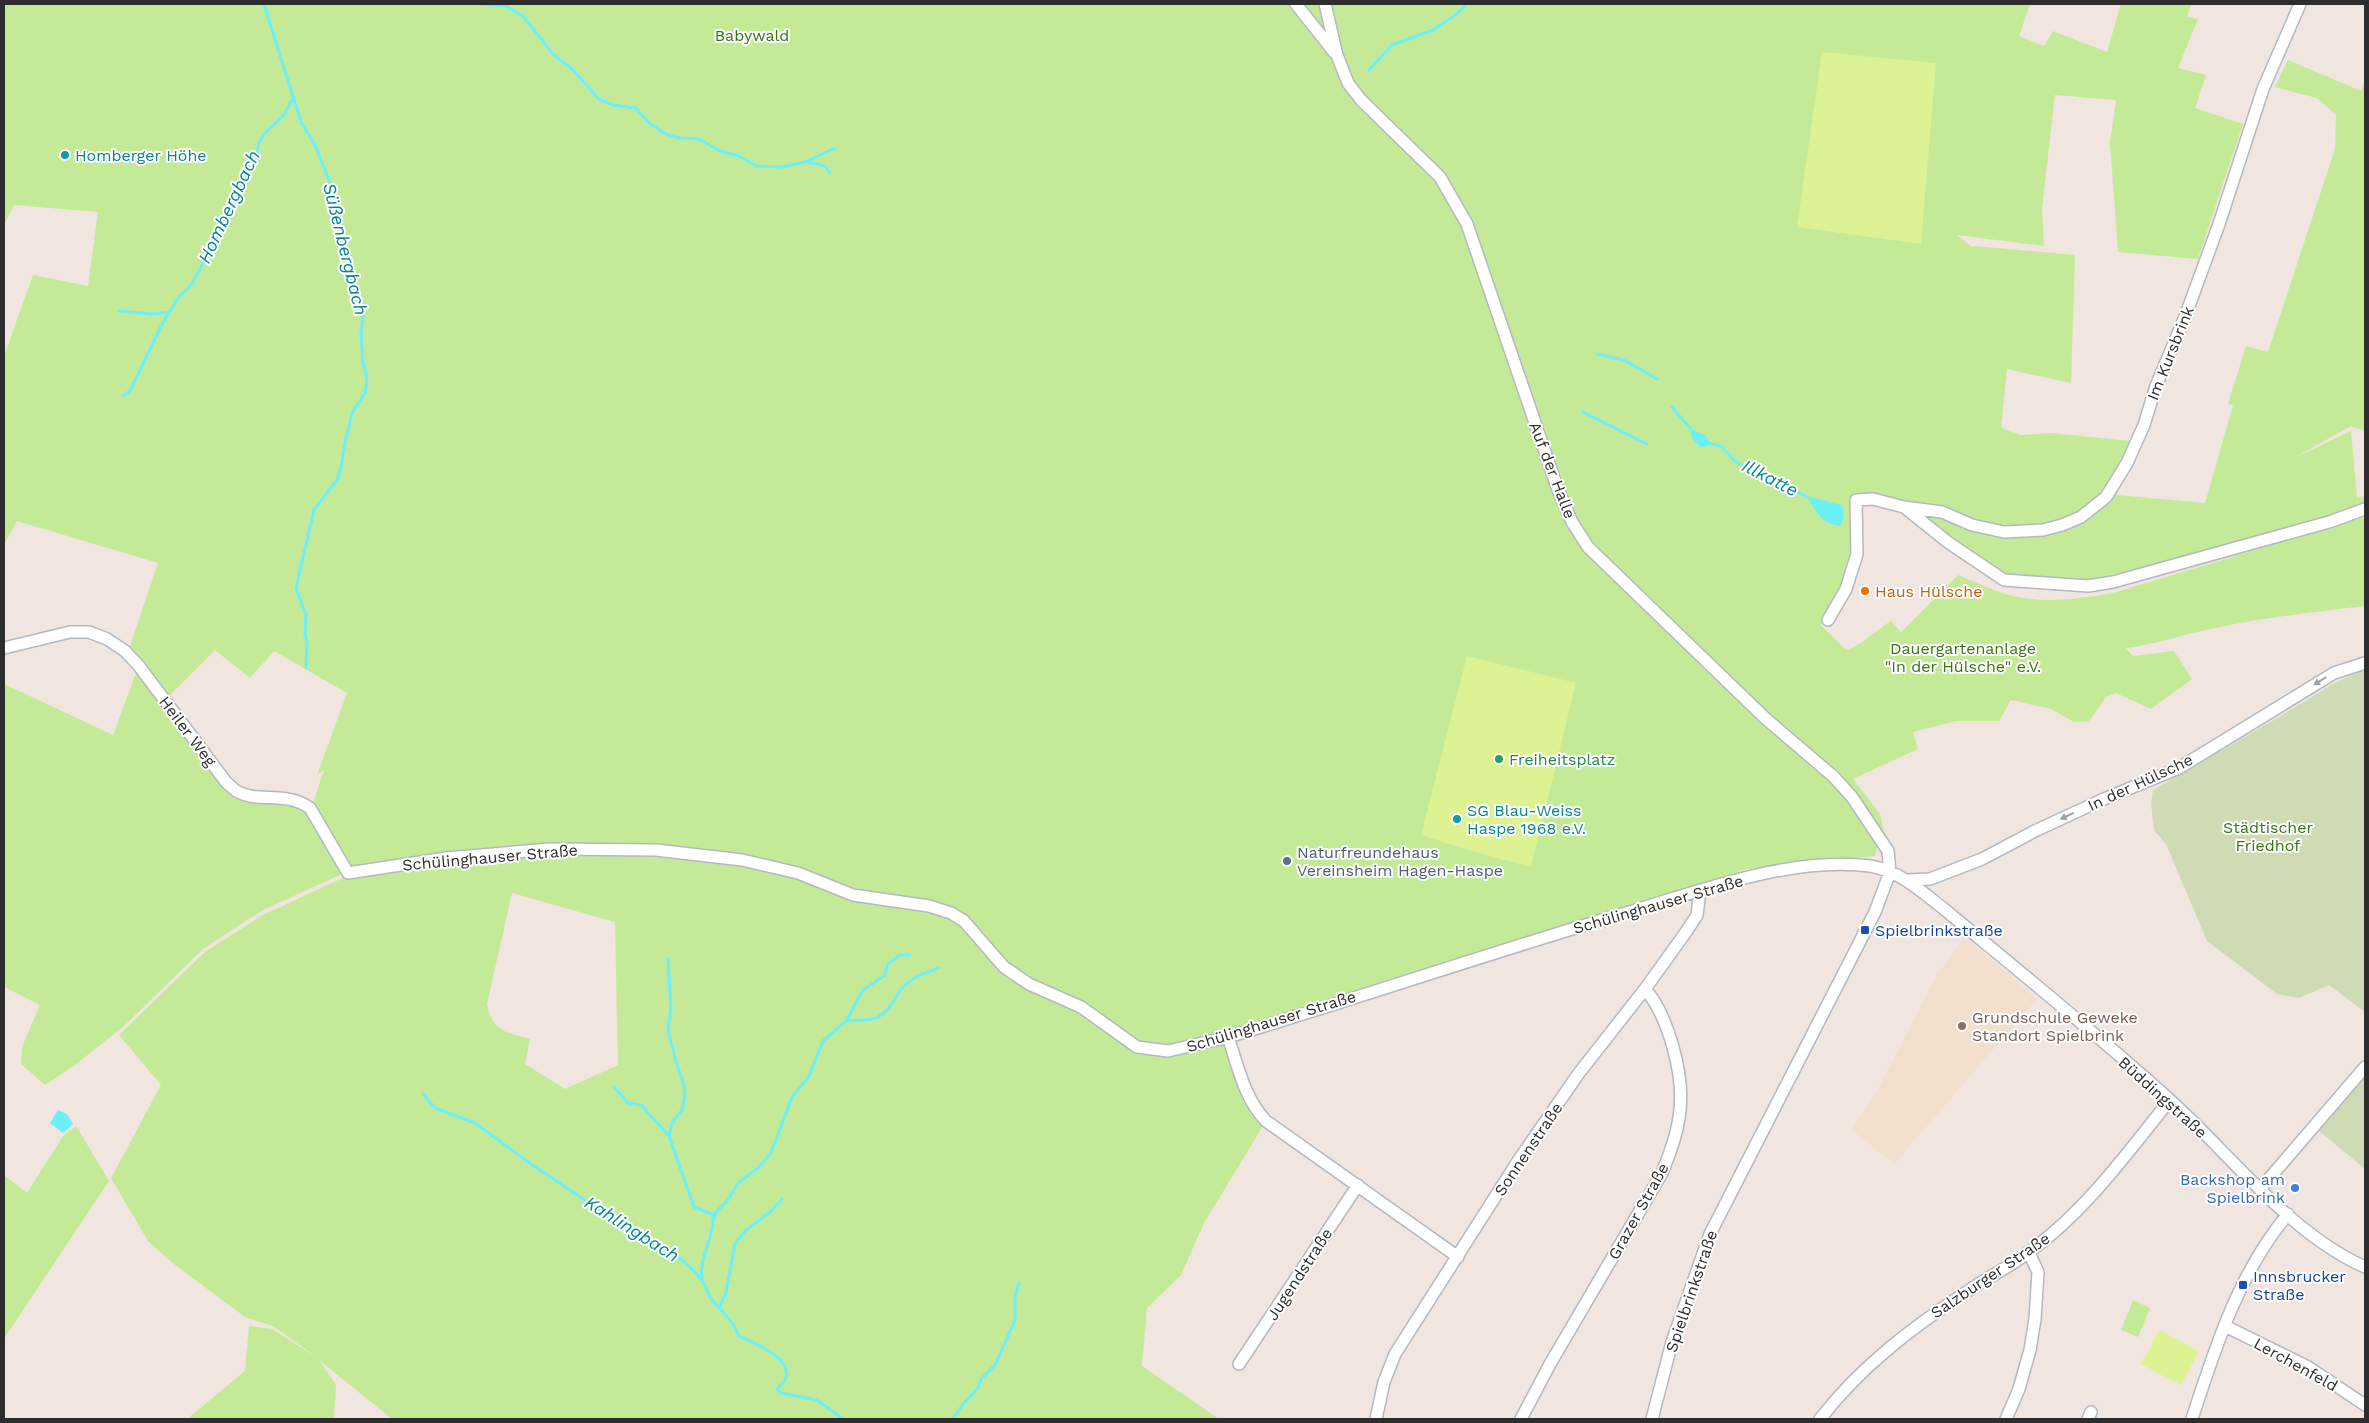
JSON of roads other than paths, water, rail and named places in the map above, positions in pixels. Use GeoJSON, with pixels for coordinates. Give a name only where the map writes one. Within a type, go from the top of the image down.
{"type":"FeatureCollection","features":[{"type":"Feature","properties":{"kind":"street","name":"Auf der Halle"},"geometry":{"type":"LineString","coordinates":[[1296,4],[1337,55]]}},
{"type":"Feature","properties":{"kind":"street","name":"Auf der Halle"},"geometry":{"type":"LineString","coordinates":[[1325,4],[1337,55],[1348,83],[1361,100],[1440,177],[1467,224],[1557,487],[1572,522],[1588,547],[1765,718],[1834,777],[1866,815],[1888,851],[1890,872]]}},
{"type":"Feature","properties":{"kind":"street","name":"Im Kursbrink"},"geometry":{"type":"LineString","coordinates":[[1828,620],[1846,588],[1857,554],[1856,500],[1873,499],[1942,512],[1972,525],[2004,532],[2043,530],[2062,525],[2081,517],[2106,497],[2127,463],[2144,425],[2156,386],[2185,317],[2219,224],[2263,89],[2300,4]]}},
{"type":"Feature","properties":{"kind":"street"},"geometry":{"type":"LineString","coordinates":[[1900,505],[1949,543],[2004,580],[2088,586],[2113,582],[2329,522],[2365,509]]}},
{"type":"Feature","properties":{"kind":"street","name":"Heiler Weg"},"geometry":{"type":"LineString","coordinates":[[4,648],[70,632],[89,632],[114,643],[139,666],[226,782],[238,792],[246,795],[293,800],[310,808],[348,873]]}},
{"type":"Feature","properties":{"kind":"street","name":"In der Hülsche"},"geometry":{"type":"LineString","coordinates":[[1907,880],[1930,880],[1982,859],[2104,799],[2179,768],[2334,673],[2365,663]]}},
{"type":"Feature","properties":{"kind":"street","name":"Schülinghauser Straße"},"geometry":{"type":"LineString","coordinates":[[348,873],[446,858],[550,849],[656,850],[742,860],[798,873],[853,895],[929,906],[951,913],[964,921],[1004,967],[1029,984],[1081,1007],[1137,1047],[1168,1051],[1228,1037],[1490,954],[1763,873],[1826,865],[1872,866]]}},
{"type":"Feature","properties":{"kind":"street","name":"Büddingstraße"},"geometry":{"type":"LineString","coordinates":[[1872,866],[1907,880],[1944,909],[2170,1100],[2288,1214],[2318,1240],[2365,1267]]}},
{"type":"Feature","properties":{"kind":"street","name":"Spielbrinkstraße"},"geometry":{"type":"LineString","coordinates":[[1652,1419],[1672,1342],[1710,1234],[1875,912],[1890,872]]}},
{"type":"Feature","properties":{"kind":"street","name":"Sonnenstraße"},"geometry":{"type":"LineString","coordinates":[[1376,1419],[1384,1382],[1394,1356],[1518,1161],[1579,1073],[1645,988],[1697,915],[1700,891]]}},
{"type":"Feature","properties":{"kind":"street","name":"Grazer Straße"},"geometry":{"type":"LineString","coordinates":[[1521,1419],[1560,1347],[1662,1173],[1674,1140],[1680,1109],[1679,1079],[1674,1049],[1654,998],[1645,988]]}},
{"type":"Feature","properties":{"kind":"street"},"geometry":{"type":"LineString","coordinates":[[1228,1037],[1248,1097],[1255,1110],[1273,1127],[1458,1256]]}},
{"type":"Feature","properties":{"kind":"street"},"geometry":{"type":"LineString","coordinates":[[2261,1188],[2365,1067]]}},
{"type":"Feature","properties":{"kind":"street","name":"Salzburger Straße"},"geometry":{"type":"LineString","coordinates":[[1820,1419],[1840,1394],[1873,1361],[1905,1334],[2028,1253],[2071,1218],[2097,1192],[2170,1100]]}},
{"type":"Feature","properties":{"kind":"street","name":"Jugendstraße"},"geometry":{"type":"LineString","coordinates":[[1240,1364],[1358,1185]]}},
{"type":"Feature","properties":{"kind":"street"},"geometry":{"type":"LineString","coordinates":[[2195,1418],[2232,1307],[2275,1229],[2288,1214]]}},
{"type":"Feature","properties":{"kind":"street"},"geometry":{"type":"LineString","coordinates":[[2006,1419],[2019,1388],[2030,1350],[2035,1319],[2038,1272],[2028,1253]]}},
{"type":"Feature","properties":{"kind":"street","name":"Lerchenfeld"},"geometry":{"type":"LineString","coordinates":[[2225,1326],[2308,1367],[2365,1405]]}},
{"type":"Feature","properties":{"kind":"water"},"geometry":{"type":"Polygon","coordinates":[[[1690,428],[1706,436],[1711,444],[1701,448],[1692,438],[1690,428]]]}},
{"type":"Feature","properties":{"kind":"water"},"geometry":{"type":"Polygon","coordinates":[[[1805,496],[1842,505],[1844,515],[1841,526],[1828,522],[1819,516],[1805,496]]]}},
{"type":"Feature","properties":{"kind":"water"},"geometry":{"type":"Polygon","coordinates":[[[58,1110],[67,1114],[73,1124],[63,1133],[50,1123],[58,1110]]]}},
{"type":"Feature","properties":{"kind":"waterway","name":"Süßenbergbach"},"geometry":{"type":"LineString","coordinates":[[264,4],[301,122],[316,147],[334,193],[346,247],[347,263],[363,317],[361,334],[363,362],[367,379],[365,393],[352,413],[337,480],[314,510],[296,588],[306,615],[306,668]]}},
{"type":"Feature","properties":{"kind":"waterway"},"geometry":{"type":"LineString","coordinates":[[478,4],[506,6],[523,16],[553,54],[572,69],[599,99],[613,105],[636,108],[649,123],[666,134],[680,138],[699,139],[720,151],[739,156],[756,166],[782,167],[805,162],[835,148]]}},
{"type":"Feature","properties":{"kind":"waterway"},"geometry":{"type":"LineString","coordinates":[[1369,70],[1392,45],[1433,30],[1453,17],[1467,4]]}},
{"type":"Feature","properties":{"kind":"waterway","name":"Hombergbach"},"geometry":{"type":"LineString","coordinates":[[123,396],[130,391],[162,324],[179,297],[191,285],[211,250],[232,193],[254,165],[259,143],[265,133],[283,116],[294,97]]}},
{"type":"Feature","properties":{"kind":"waterway"},"geometry":{"type":"LineString","coordinates":[[807,162],[825,166],[830,173]]}},
{"type":"Feature","properties":{"kind":"waterway"},"geometry":{"type":"LineString","coordinates":[[119,311],[151,314],[169,312]]}},
{"type":"Feature","properties":{"kind":"waterway"},"geometry":{"type":"LineString","coordinates":[[1597,354],[1624,360],[1657,379]]}},
{"type":"Feature","properties":{"kind":"waterway"},"geometry":{"type":"LineString","coordinates":[[1672,407],[1690,428]]}},
{"type":"Feature","properties":{"kind":"waterway"},"geometry":{"type":"LineString","coordinates":[[1583,412],[1647,444]]}},
{"type":"Feature","properties":{"kind":"waterway","name":"Illkatte"},"geometry":{"type":"LineString","coordinates":[[1711,444],[1721,446],[1736,462],[1805,496]]}},
{"type":"Feature","properties":{"kind":"waterway"},"geometry":{"type":"LineString","coordinates":[[714,1218],[716,1212],[727,1201],[738,1183],[758,1168],[771,1153],[792,1097],[809,1076],[823,1041],[846,1021],[863,990],[884,976],[888,964],[900,955],[910,955]]}},
{"type":"Feature","properties":{"kind":"waterway"},"geometry":{"type":"LineString","coordinates":[[668,959],[671,1009],[668,1030],[684,1085],[685,1096],[682,1110],[672,1123],[669,1136],[694,1207],[712,1214],[712,1228],[703,1262],[702,1279]]}},
{"type":"Feature","properties":{"kind":"waterway"},"geometry":{"type":"LineString","coordinates":[[847,1021],[878,1017],[889,1007],[903,987],[920,976],[938,968]]}},
{"type":"Feature","properties":{"kind":"waterway"},"geometry":{"type":"LineString","coordinates":[[614,1087],[628,1103],[641,1105],[669,1136]]}},
{"type":"Feature","properties":{"kind":"waterway","name":"Kahlingbach"},"geometry":{"type":"LineString","coordinates":[[423,1094],[435,1108],[475,1123],[531,1164],[655,1247],[668,1251],[680,1258],[701,1279],[712,1300],[731,1321],[739,1336],[779,1358],[787,1372],[785,1380],[777,1389],[781,1393],[817,1400],[843,1419]]}},
{"type":"Feature","properties":{"kind":"waterway"},"geometry":{"type":"LineString","coordinates":[[719,1308],[726,1293],[735,1244],[745,1231],[770,1212],[782,1199]]}},
{"type":"Feature","properties":{"kind":"waterway"},"geometry":{"type":"LineString","coordinates":[[953,1419],[963,1404],[978,1388],[981,1379],[995,1365],[1015,1320],[1015,1297],[1019,1282]]}},
{"type":"Feature","properties":{"kind":"place","name":"Homberger Höhe"},"geometry":{"type":"Point","coordinates":[65,155]}},
{"type":"Feature","properties":{"kind":"place","name":"Haus Hülsche"},"geometry":{"type":"Point","coordinates":[1865,591]}},
{"type":"Feature","properties":{"kind":"place","name":"Freiheitsplatz"},"geometry":{"type":"Point","coordinates":[1499,759]}},
{"type":"Feature","properties":{"kind":"place","name":"SG Blau-Weiss Haspe 1968 e.V."},"geometry":{"type":"Point","coordinates":[1457,819]}},
{"type":"Feature","properties":{"kind":"place","name":"Naturfreundehaus Vereinsheim Hagen-Haspe"},"geometry":{"type":"Point","coordinates":[1287,861]}},
{"type":"Feature","properties":{"kind":"place","name":"Spielbrinkstraße"},"geometry":{"type":"Point","coordinates":[1865,930]}},
{"type":"Feature","properties":{"kind":"place","name":"Grundschule Geweke Standort Spielbrink"},"geometry":{"type":"Point","coordinates":[1962,1026]}},
{"type":"Feature","properties":{"kind":"place","name":"Backshop am Spielbrink"},"geometry":{"type":"Point","coordinates":[2295,1188]}},
{"type":"Feature","properties":{"kind":"place","name":"Innsbrucker Straße"},"geometry":{"type":"Point","coordinates":[2243,1285]}},
{"type":"Feature","properties":{"kind":"park label","name":"Babywald"},"geometry":{"type":"Point","coordinates":[752,35]}},
{"type":"Feature","properties":{"kind":"park label","name":"Dauergartenanlage \"In der Hülsche\" e.V."},"geometry":{"type":"Point","coordinates":[1963,657]}},
{"type":"Feature","properties":{"kind":"park label","name":"Städtischer Friedhof"},"geometry":{"type":"Point","coordinates":[2268,836]}}]}
